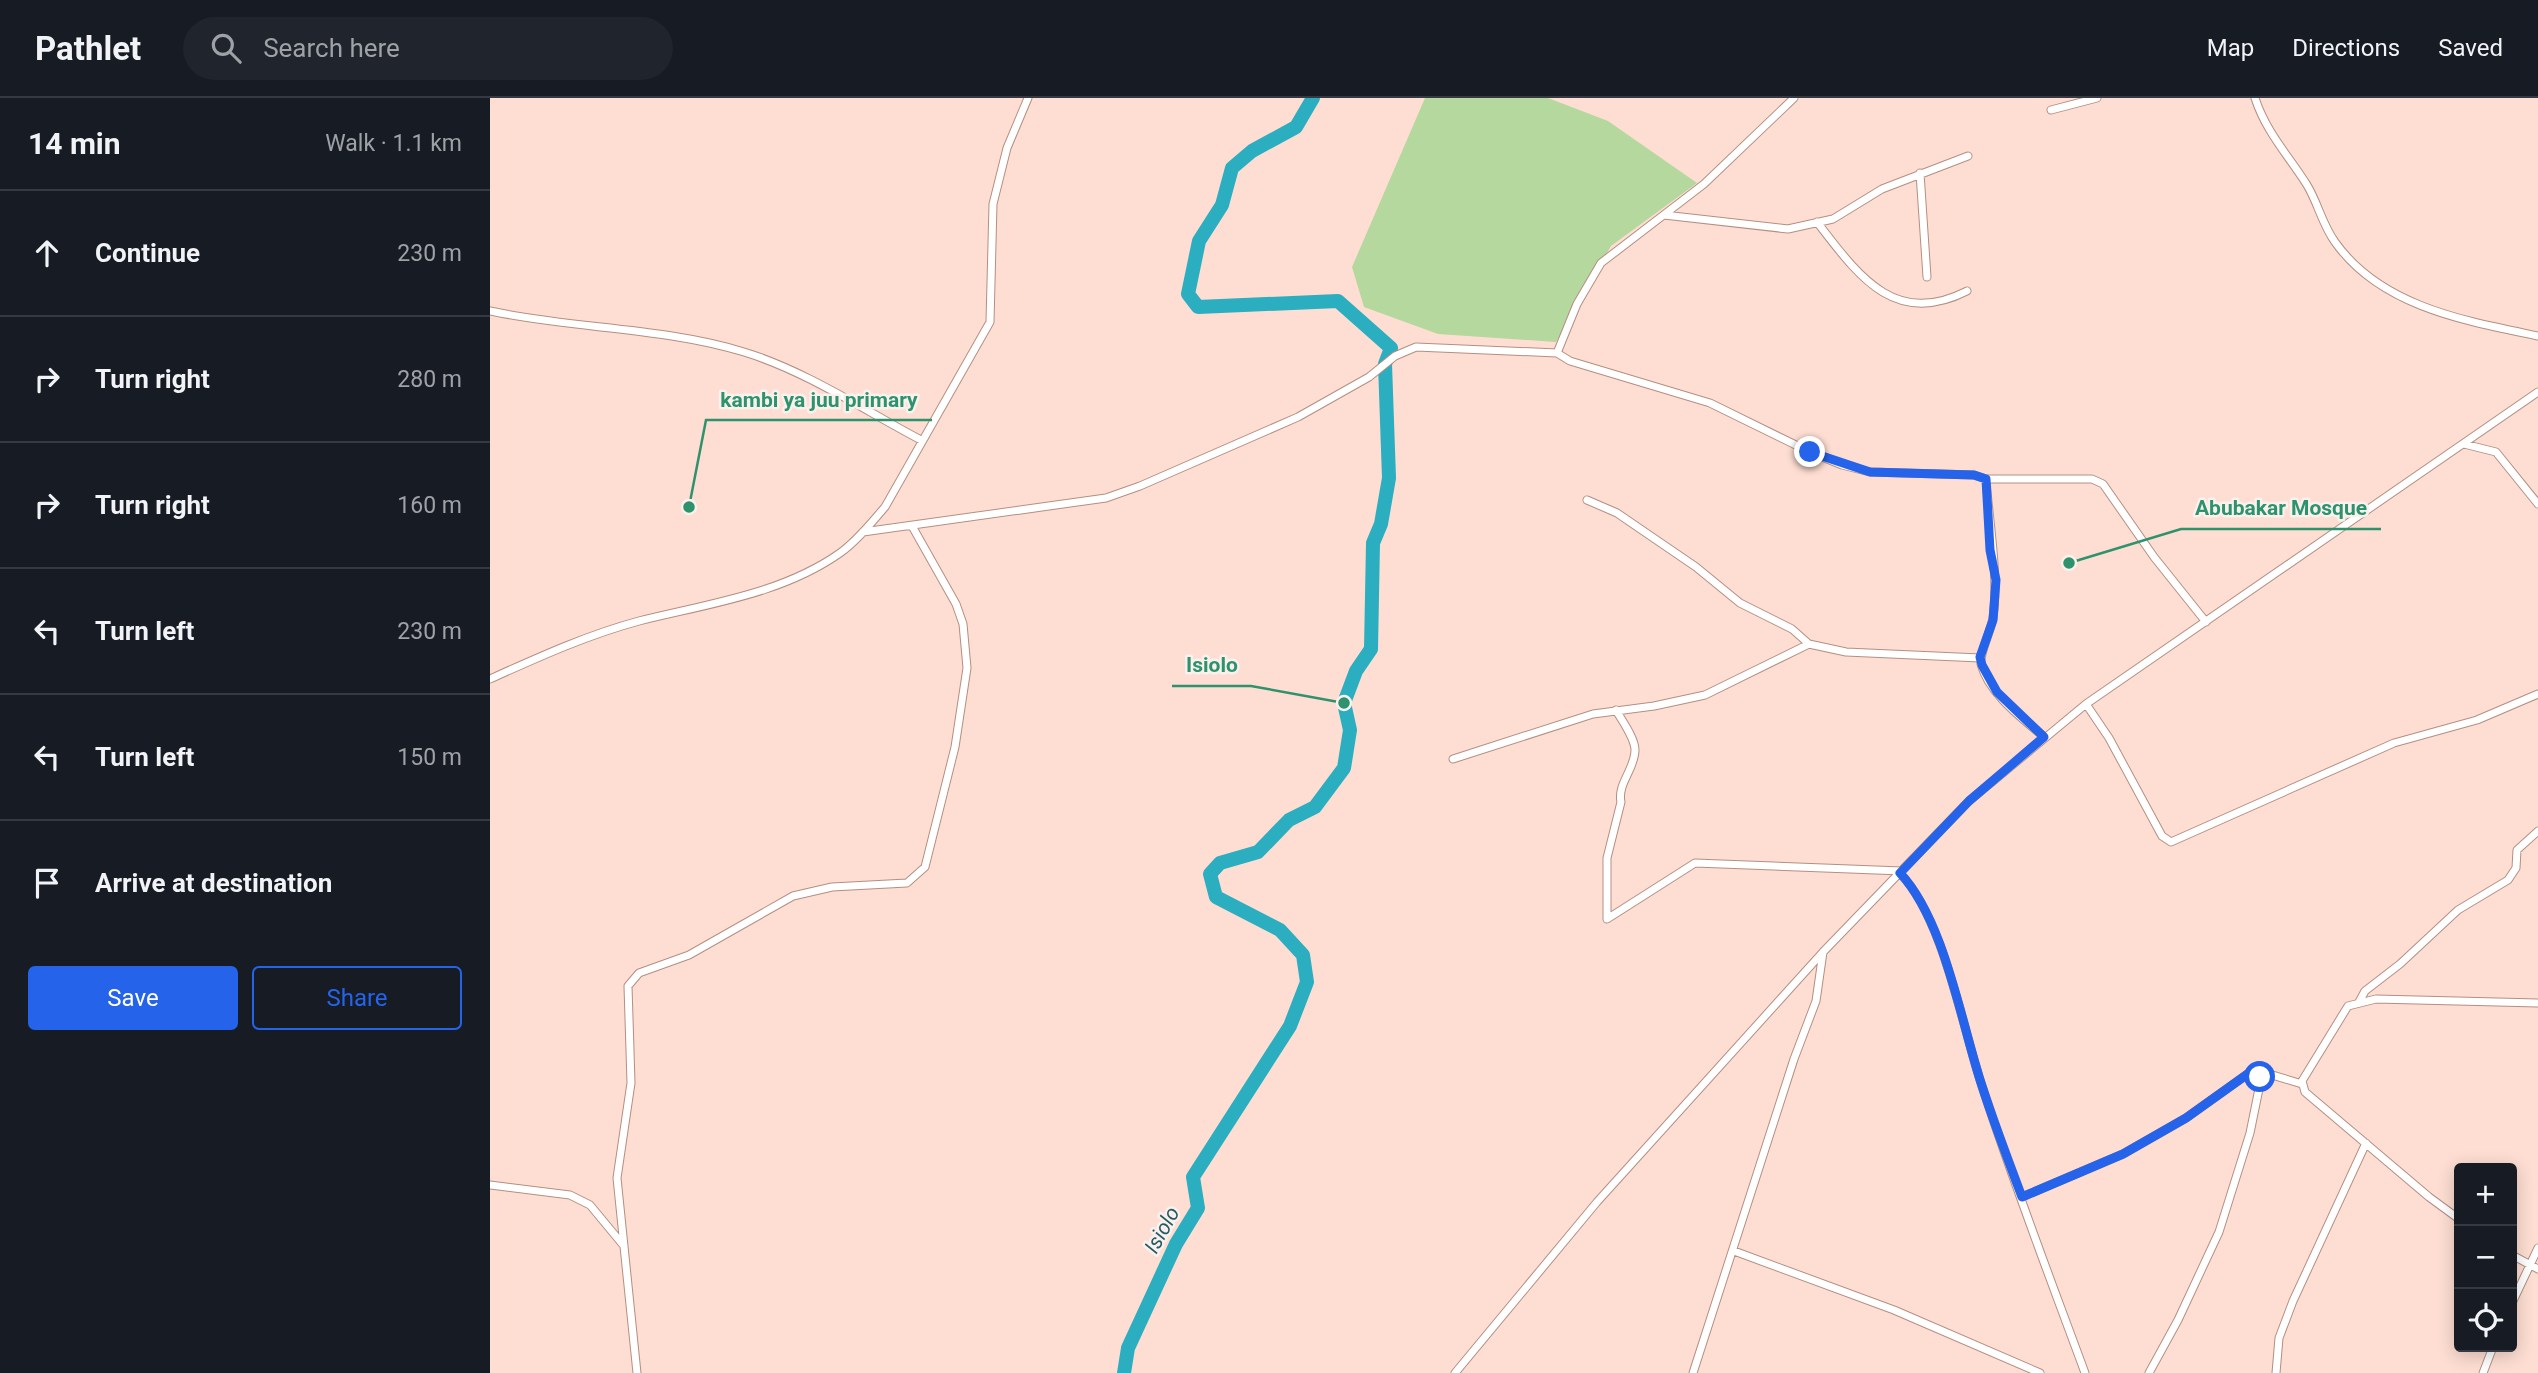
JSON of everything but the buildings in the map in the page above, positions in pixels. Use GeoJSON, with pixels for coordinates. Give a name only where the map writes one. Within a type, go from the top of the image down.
{"type":"FeatureCollection","features":[{"type":"Feature","properties":{"kind":"street"},"geometry":{"type":"LineString","coordinates":[[490,679],[597,634],[746,596],[785,581],[841,552],[863,532],[885,508],[990,322],[993,204],[1007,148],[1028,98]]}},
{"type":"Feature","properties":{"kind":"street"},"geometry":{"type":"LineString","coordinates":[[1557,352],[1577,304],[1601,263],[1704,184],[1794,98]]}},
{"type":"Feature","properties":{"kind":"street"},"geometry":{"type":"LineString","coordinates":[[2051,110],[2097,98]]}},
{"type":"Feature","properties":{"kind":"street"},"geometry":{"type":"LineString","coordinates":[[2255,98],[2267,128],[2313,194],[2331,237],[2365,272],[2396,295],[2441,313],[2484,326],[2538,336]]}},
{"type":"Feature","properties":{"kind":"street"},"geometry":{"type":"LineString","coordinates":[[1663,215],[1788,229],[1833,219],[1882,189],[1968,156]]}},
{"type":"Feature","properties":{"kind":"street"},"geometry":{"type":"LineString","coordinates":[[1920,173],[1927,277]]}},
{"type":"Feature","properties":{"kind":"street"},"geometry":{"type":"LineString","coordinates":[[1817,222],[1856,272],[1883,295],[1913,304],[1948,301],[1967,291]]}},
{"type":"Feature","properties":{"kind":"street"},"geometry":{"type":"LineString","coordinates":[[490,311],[563,324],[681,337],[744,352],[805,377],[922,440]]}},
{"type":"Feature","properties":{"kind":"street"},"geometry":{"type":"LineString","coordinates":[[863,532],[999,512],[1080,504],[1140,486],[1298,416],[1369,377],[1395,356],[1416,348],[1557,352],[1570,361],[1710,403],[1810,452],[1842,465],[1870,472],[1974,475],[1986,479],[2082,477],[2103,484],[2160,565],[2206,622]]}},
{"type":"Feature","properties":{"kind":"street"},"geometry":{"type":"LineString","coordinates":[[1455,1373],[1597,1202],[1824,951],[1969,801],[2086,705],[2538,392]]}},
{"type":"Feature","properties":{"kind":"street"},"geometry":{"type":"LineString","coordinates":[[2463,444],[2496,452],[2538,504]]}},
{"type":"Feature","properties":{"kind":"street"},"geometry":{"type":"LineString","coordinates":[[1986,479],[1990,550],[1996,580],[1993,620],[1980,657],[1984,673],[1997,692],[2044,737]]}},
{"type":"Feature","properties":{"kind":"street"},"geometry":{"type":"LineString","coordinates":[[1587,500],[1616,513],[1696,567],[1731,596],[1792,629],[1810,644],[1846,652],[1980,657]]}},
{"type":"Feature","properties":{"kind":"street"},"geometry":{"type":"LineString","coordinates":[[637,1373],[617,1178],[631,1083],[628,986],[632,979],[652,967],[689,954],[793,896],[832,887],[907,883],[921,872],[928,860],[959,724],[967,668],[963,624],[956,604],[912,526]]}},
{"type":"Feature","properties":{"kind":"street"},"geometry":{"type":"LineString","coordinates":[[1453,759],[1537,730],[1616,710],[1654,706],[1704,695],[1810,644]]}},
{"type":"Feature","properties":{"kind":"street"},"geometry":{"type":"LineString","coordinates":[[2086,705],[2109,738],[2162,836],[2171,842],[2394,743],[2477,720],[2538,694]]}},
{"type":"Feature","properties":{"kind":"street"},"geometry":{"type":"LineString","coordinates":[[1616,710],[1635,748],[1630,771],[1619,793],[1621,802],[1607,858],[1607,919],[1695,863],[1901,872],[1917,891],[1930,923],[1982,1086],[2084,1373]]}},
{"type":"Feature","properties":{"kind":"street"},"geometry":{"type":"LineString","coordinates":[[2359,1002],[2365,991],[2400,964],[2458,910],[2508,880],[2516,867],[2517,850],[2538,831]]}},
{"type":"Feature","properties":{"kind":"street"},"geometry":{"type":"LineString","coordinates":[[1693,1373],[1794,1059],[1816,1001],[1824,951]]}},
{"type":"Feature","properties":{"kind":"street"},"geometry":{"type":"LineString","coordinates":[[2302,1084],[2348,1006],[2359,1002],[2376,999],[2538,1003]]}},
{"type":"Feature","properties":{"kind":"street"},"geometry":{"type":"LineString","coordinates":[[2022,1197],[2123,1154],[2186,1118],[2249,1073],[2302,1084]]}},
{"type":"Feature","properties":{"kind":"street"},"geometry":{"type":"LineString","coordinates":[[2149,1373],[2178,1320],[2219,1232],[2250,1133],[2262,1074]]}},
{"type":"Feature","properties":{"kind":"street"},"geometry":{"type":"LineString","coordinates":[[2302,1084],[2305,1092],[2454,1215]]}},
{"type":"Feature","properties":{"kind":"street"},"geometry":{"type":"LineString","coordinates":[[2276,1373],[2279,1338],[2292,1301],[2366,1143]]}},
{"type":"Feature","properties":{"kind":"street"},"geometry":{"type":"LineString","coordinates":[[490,1185],[570,1195],[590,1205],[625,1247]]}},
{"type":"Feature","properties":{"kind":"street"},"geometry":{"type":"LineString","coordinates":[[2517,1292],[2538,1248]]}},
{"type":"Feature","properties":{"kind":"street"},"geometry":{"type":"LineString","coordinates":[[1734,1251],[1894,1310],[2040,1373]]}},
{"type":"Feature","properties":{"kind":"street"},"geometry":{"type":"LineString","coordinates":[[2517,1259],[2529,1267],[2538,1269]]}},
{"type":"Feature","properties":{"kind":"street"},"geometry":{"type":"LineString","coordinates":[[2483,1373],[2491,1352]]}},
{"type":"Feature","properties":{"kind":"green space"},"geometry":{"type":"Polygon","coordinates":[[[1425,98],[1548,98],[1608,121],[1697,183],[1611,246],[1556,342],[1438,334],[1364,307],[1352,267],[1425,98]]]}},
{"type":"Feature","properties":{"kind":"waterway","name":"Isiolo"},"geometry":{"type":"LineString","coordinates":[[1124,1373],[1128,1348],[1176,1244],[1198,1208],[1193,1177],[1290,1026],[1307,982],[1303,955],[1280,930],[1216,897],[1210,874],[1220,863],[1258,852],[1289,820],[1315,807],[1344,768],[1350,730],[1344,703],[1356,671],[1371,649],[1373,543],[1381,524],[1389,478],[1385,364],[1391,348],[1338,301],[1198,307],[1188,294],[1199,241],[1222,205],[1232,168],[1252,151],[1296,127],[1313,98]]}},
{"type":"Feature","properties":{"kind":"place","name":"kambi ya juu primary"},"geometry":{"type":"Point","coordinates":[689,507]}},
{"type":"Feature","properties":{"kind":"place","name":"Abubakar Mosque"},"geometry":{"type":"Point","coordinates":[2069,563]}},
{"type":"Feature","properties":{"kind":"place","name":"Isiolo"},"geometry":{"type":"Point","coordinates":[1344,703]}},
{"type":"Feature","properties":{"kind":"route"},"geometry":{"type":"LineString","coordinates":[[1810,452],[1842,465],[1870,472],[1974,475],[1986,479],[1990,550],[1996,580],[1993,620],[1988,643],[1980,657],[1984,673],[1997,692],[2044,737],[1969,801],[1900,873],[1917,891],[1930,923],[1954,989],[1982,1086],[2022,1197],[2123,1154],[2186,1118],[2249,1073],[2259,1071],[2262,1074],[2260,1077]]}}]}
